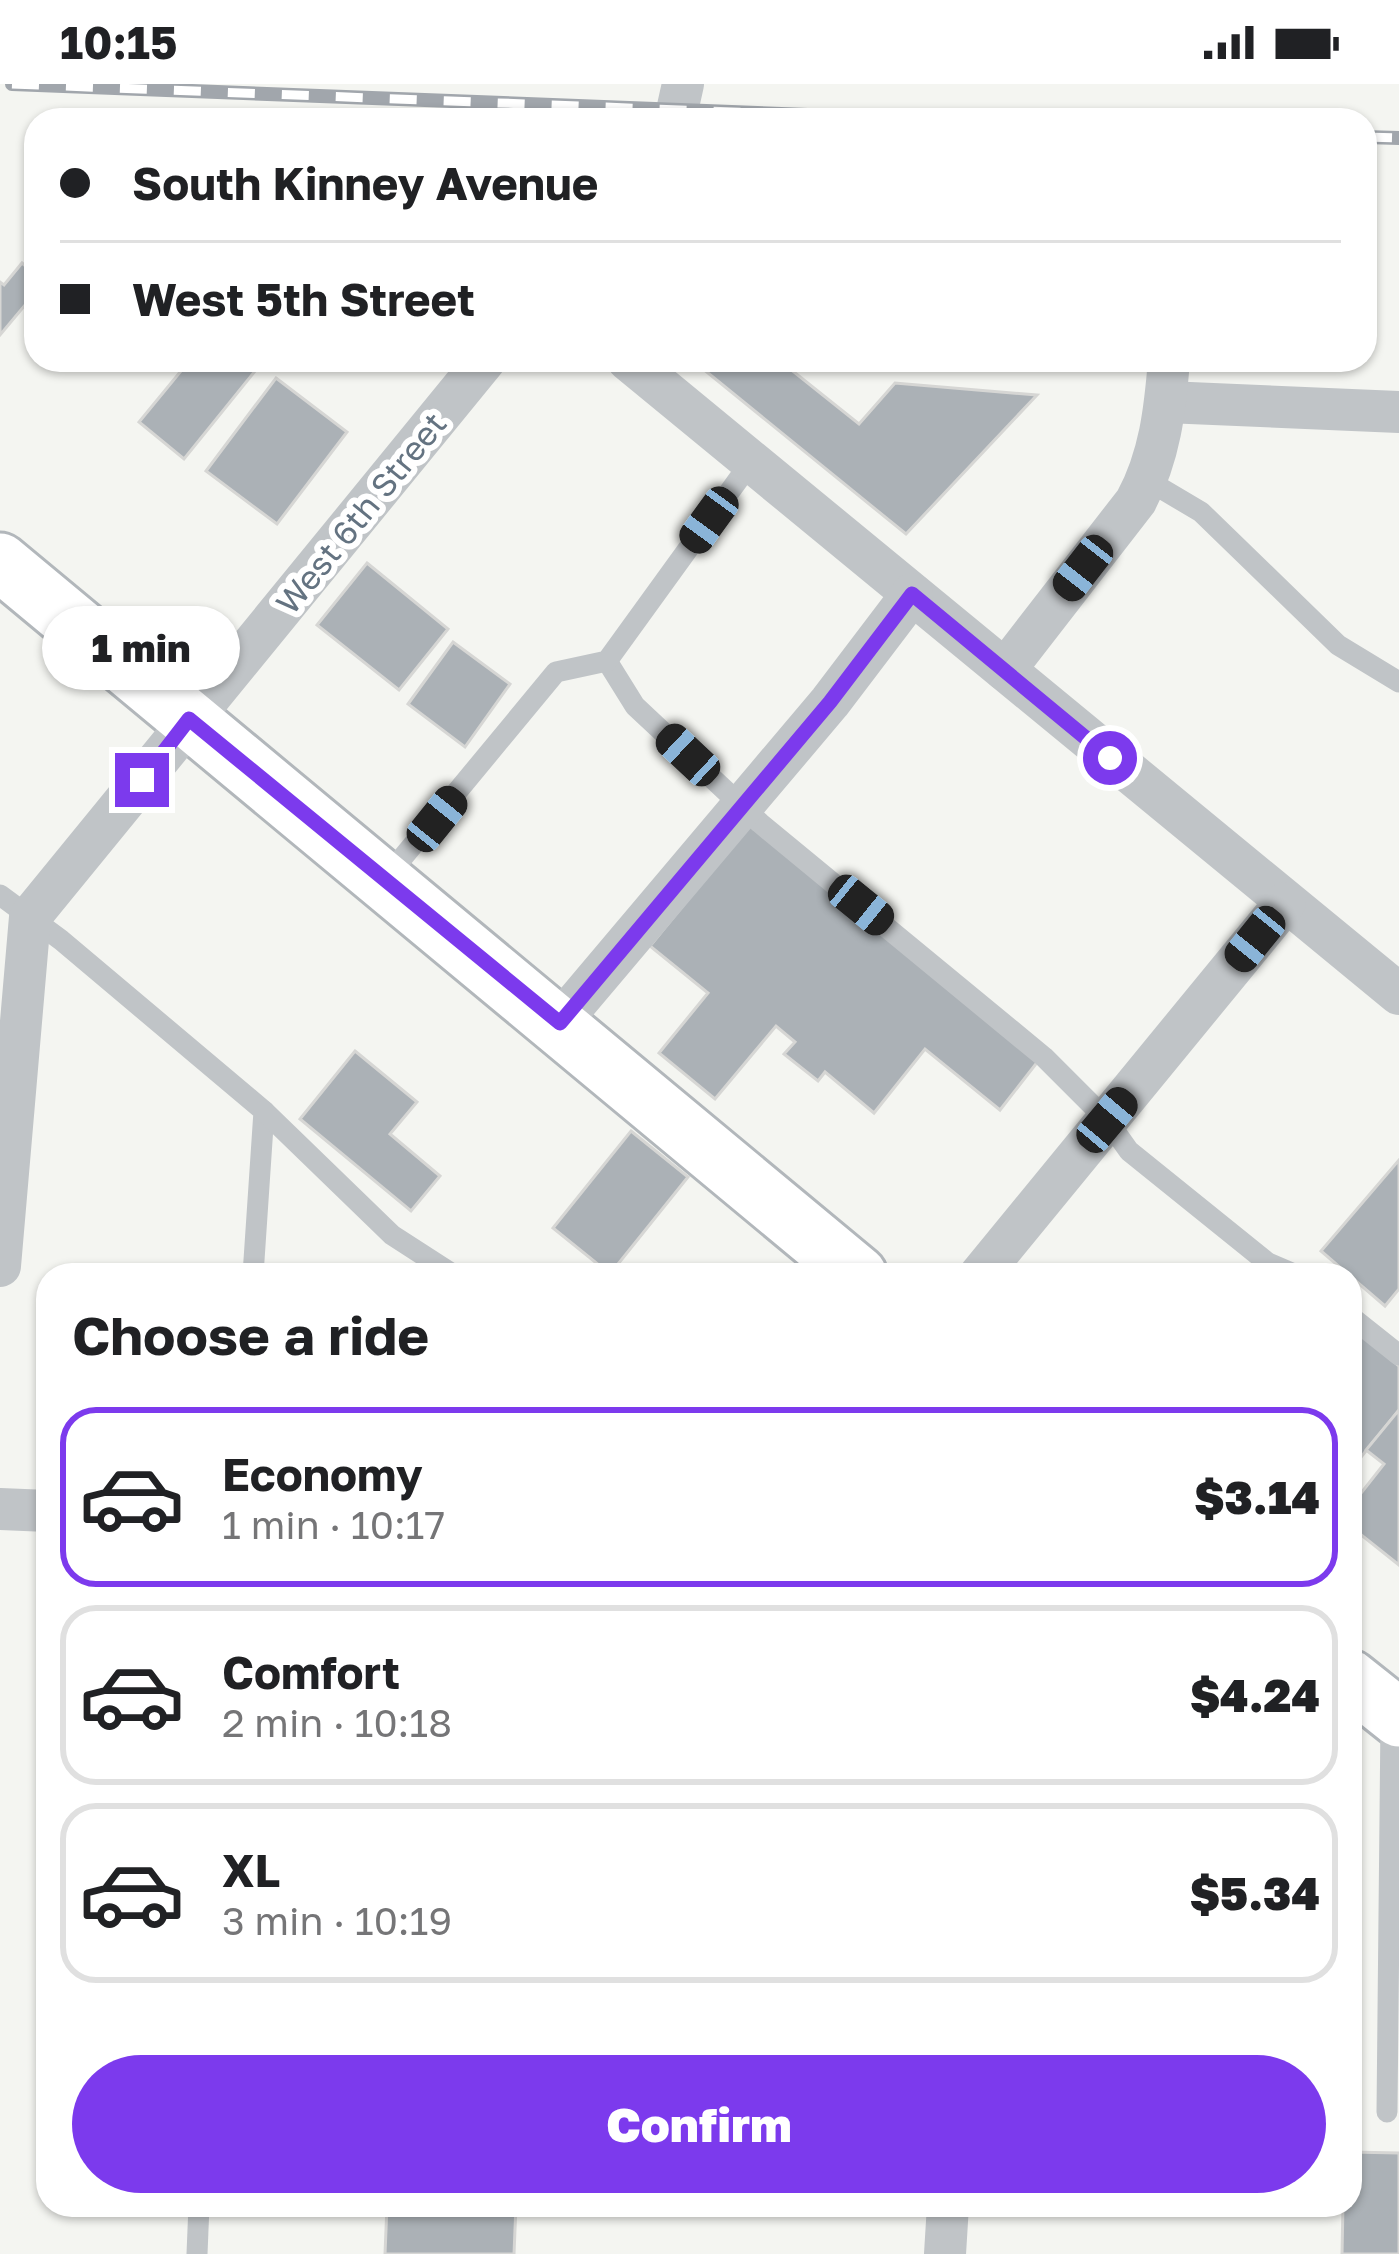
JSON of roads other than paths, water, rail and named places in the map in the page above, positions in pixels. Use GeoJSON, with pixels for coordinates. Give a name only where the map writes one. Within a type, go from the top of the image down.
{"type":"FeatureCollection","features":[{"type":"Feature","properties":{"kind":"main road"},"geometry":{"type":"LineString","coordinates":[[0,562],[844,1263]]}},
{"type":"Feature","properties":{"kind":"street","name":"West 6th Street"},"geometry":{"type":"LineString","coordinates":[[15,906],[189,719],[475,372]]}},
{"type":"Feature","properties":{"kind":"street"},"geometry":{"type":"LineString","coordinates":[[642,372],[1399,994]]}},
{"type":"Feature","properties":{"kind":"street"},"geometry":{"type":"LineString","coordinates":[[1005,670],[1148,480],[1168,381],[1399,412]]}},
{"type":"Feature","properties":{"kind":"street"},"geometry":{"type":"LineString","coordinates":[[560,1023],[830,702],[912,594]]}},
{"type":"Feature","properties":{"kind":"street"},"geometry":{"type":"LineString","coordinates":[[990,1263],[1285,903]]}},
{"type":"Feature","properties":{"kind":"street"},"geometry":{"type":"LineString","coordinates":[[0,1266],[15,906]]}},
{"type":"Feature","properties":{"kind":"street"},"geometry":{"type":"LineString","coordinates":[[0,1509],[36,1510]]}},
{"type":"Feature","properties":{"kind":"street"},"geometry":{"type":"LineString","coordinates":[[945,2254],[947,2217]]}},
{"type":"Feature","properties":{"kind":"lane"},"geometry":{"type":"LineString","coordinates":[[383,880],[556,671],[607,661],[751,462]]}},
{"type":"Feature","properties":{"kind":"lane"},"geometry":{"type":"LineString","coordinates":[[1148,480],[1202,512],[1338,645],[1399,682]]}},
{"type":"Feature","properties":{"kind":"lane"},"geometry":{"type":"LineString","coordinates":[[607,661],[635,706],[760,823],[986,1006],[1107,1120],[1129,1151],[1268,1263]]}},
{"type":"Feature","properties":{"kind":"lane"},"geometry":{"type":"LineString","coordinates":[[15,906],[264,1111],[392,1235],[435,1263]]}},
{"type":"Feature","properties":{"kind":"lane"},"geometry":{"type":"LineString","coordinates":[[254,1263],[264,1111]]}},
{"type":"Feature","properties":{"kind":"lane"},"geometry":{"type":"LineString","coordinates":[[1362,1326],[1399,1355]]}},
{"type":"Feature","properties":{"kind":"lane"},"geometry":{"type":"LineString","coordinates":[[1380,1703],[1387,2112]]}},
{"type":"Feature","properties":{"kind":"lane"},"geometry":{"type":"LineString","coordinates":[[197,2254],[199,2217]]}},
{"type":"Feature","properties":{"kind":"railway"},"geometry":{"type":"LineString","coordinates":[[12,84],[629,108]]}},
{"type":"Feature","properties":{"kind":"railway"},"geometry":{"type":"LineString","coordinates":[[1377,137],[1399,138]]}}]}
